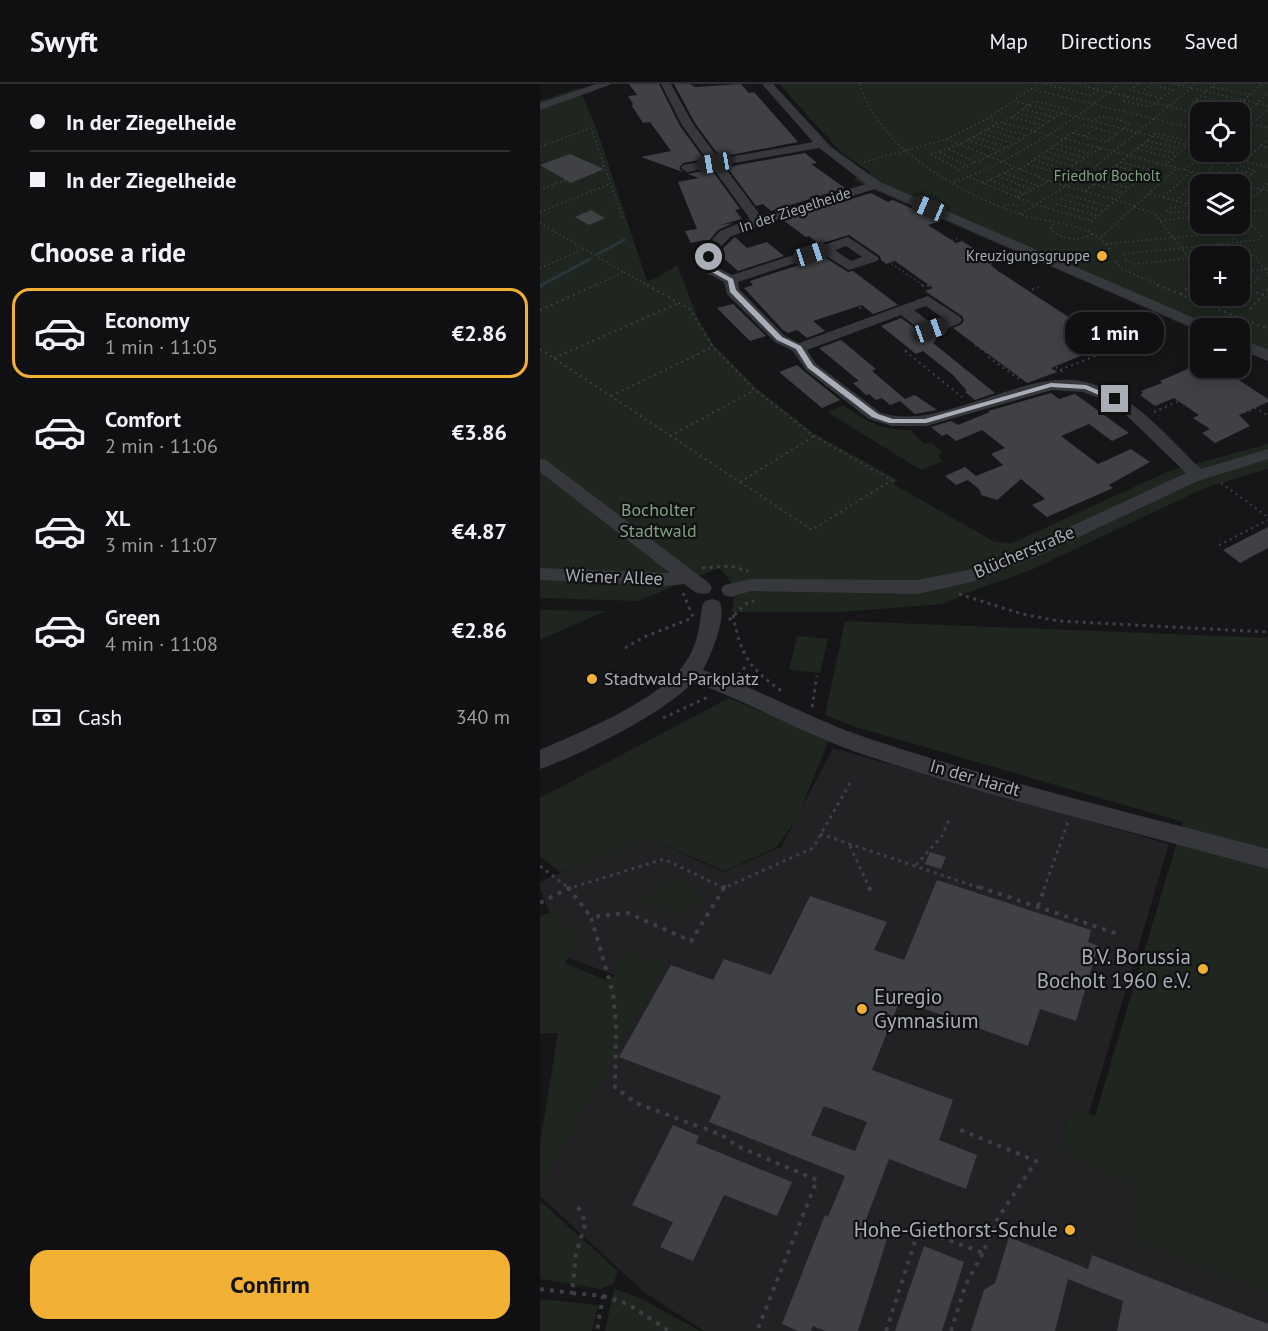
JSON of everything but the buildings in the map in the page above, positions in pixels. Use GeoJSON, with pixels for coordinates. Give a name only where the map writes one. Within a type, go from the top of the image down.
{"type":"FeatureCollection","features":[{"type":"Feature","properties":{"kind":"street"},"geometry":{"type":"LineString","coordinates":[[540,107],[607,84]]}},
{"type":"Feature","properties":{"kind":"street"},"geometry":{"type":"LineString","coordinates":[[666,84],[688,125],[758,221]]}},
{"type":"Feature","properties":{"kind":"street","name":"In der Ziegelheide"},"geometry":{"type":"LineString","coordinates":[[766,84],[821,144],[876,185],[1190,322]]}},
{"type":"Feature","properties":{"kind":"street"},"geometry":{"type":"LineString","coordinates":[[687,168],[821,144]]}},
{"type":"Feature","properties":{"kind":"street","name":"In der Ziegelheide"},"geometry":{"type":"LineString","coordinates":[[876,185],[758,221],[725,234],[709,251],[712,270],[731,280],[732,291],[780,339],[798,348],[811,367],[875,416],[892,421],[926,421],[1033,390],[1062,377],[1115,399],[1140,418],[1201,473]]}},
{"type":"Feature","properties":{"kind":"street"},"geometry":{"type":"LineString","coordinates":[[731,280],[825,249]]}},
{"type":"Feature","properties":{"kind":"street"},"geometry":{"type":"LineString","coordinates":[[798,348],[903,309]]}},
{"type":"Feature","properties":{"kind":"street"},"geometry":{"type":"LineString","coordinates":[[1250,348],[1268,356]]}},
{"type":"Feature","properties":{"kind":"street","name":"Blücherstraße"},"geometry":{"type":"LineString","coordinates":[[701,585],[728,600],[731,590],[751,585],[917,586],[972,576],[1032,552],[1201,473],[1268,454]]}},
{"type":"Feature","properties":{"kind":"street"},"geometry":{"type":"LineString","coordinates":[[540,464],[701,585],[711,619],[700,655],[690,673],[648,705],[540,760]]}},
{"type":"Feature","properties":{"kind":"street","name":"Wiener Allee"},"geometry":{"type":"LineString","coordinates":[[540,574],[666,580],[701,585]]}},
{"type":"Feature","properties":{"kind":"street","name":"In der Hardt"},"geometry":{"type":"LineString","coordinates":[[690,673],[727,686],[836,736],[969,778],[1268,859]]}},
{"type":"Feature","properties":{"kind":"path"},"geometry":{"type":"LineString","coordinates":[[860,84],[864,102],[882,128],[906,151],[954,182],[1002,206],[1021,214],[1101,237],[1110,250]]}},
{"type":"Feature","properties":{"kind":"path"},"geometry":{"type":"LineString","coordinates":[[848,166],[946,139],[987,119],[1038,84]]}},
{"type":"Feature","properties":{"kind":"path"},"geometry":{"type":"LineString","coordinates":[[1046,84],[1091,96],[1100,90]]}},
{"type":"Feature","properties":{"kind":"path"},"geometry":{"type":"LineString","coordinates":[[1068,90],[1075,84],[1190,111]]}},
{"type":"Feature","properties":{"kind":"path"},"geometry":{"type":"LineString","coordinates":[[1094,89],[1101,84]]}},
{"type":"Feature","properties":{"kind":"path"},"geometry":{"type":"LineString","coordinates":[[954,182],[1004,163],[1052,135],[1120,84]]}},
{"type":"Feature","properties":{"kind":"path"},"geometry":{"type":"LineString","coordinates":[[1138,84],[1130,90],[1162,98]]}},
{"type":"Feature","properties":{"kind":"path"},"geometry":{"type":"LineString","coordinates":[[1128,97],[1122,101],[1150,107],[1173,90],[1148,84]]}},
{"type":"Feature","properties":{"kind":"path"},"geometry":{"type":"LineString","coordinates":[[1176,84],[1268,107],[1256,120],[1250,119]]}},
{"type":"Feature","properties":{"kind":"path"},"geometry":{"type":"LineString","coordinates":[[1021,214],[1063,185],[1091,170],[1197,84]]}},
{"type":"Feature","properties":{"kind":"path"},"geometry":{"type":"LineString","coordinates":[[1194,102],[1215,84]]}},
{"type":"Feature","properties":{"kind":"path"},"geometry":{"type":"LineString","coordinates":[[1242,102],[1262,84]]}},
{"type":"Feature","properties":{"kind":"path"},"geometry":{"type":"LineString","coordinates":[[1144,90],[1151,85]]}},
{"type":"Feature","properties":{"kind":"path"},"geometry":{"type":"LineString","coordinates":[[1212,87],[1250,95]]}},
{"type":"Feature","properties":{"kind":"path"},"geometry":{"type":"LineString","coordinates":[[1031,89],[1190,128]]}},
{"type":"Feature","properties":{"kind":"path"},"geometry":{"type":"LineString","coordinates":[[1250,110],[1268,93]]}},
{"type":"Feature","properties":{"kind":"path"},"geometry":{"type":"LineString","coordinates":[[1200,96],[1225,102]]}},
{"type":"Feature","properties":{"kind":"path"},"geometry":{"type":"LineString","coordinates":[[1196,100],[1204,102]]}},
{"type":"Feature","properties":{"kind":"path"},"geometry":{"type":"LineString","coordinates":[[1013,101],[1123,129],[1154,135],[1156,133],[1191,142],[1165,165]]}},
{"type":"Feature","properties":{"kind":"path"},"geometry":{"type":"LineString","coordinates":[[1035,101],[1068,109],[1037,132],[992,158],[959,170],[931,154],[968,141],[1023,109],[1035,101]]}},
{"type":"Feature","properties":{"kind":"path"},"geometry":{"type":"LineString","coordinates":[[1023,109],[1056,118]]}},
{"type":"Feature","properties":{"kind":"path"},"geometry":{"type":"LineString","coordinates":[[1017,113],[1050,122]]}},
{"type":"Feature","properties":{"kind":"path"},"geometry":{"type":"LineString","coordinates":[[1073,133],[1106,142],[1131,123],[1102,116],[1095,121]]}},
{"type":"Feature","properties":{"kind":"path"},"geometry":{"type":"LineString","coordinates":[[1011,117],[1045,126]]}},
{"type":"Feature","properties":{"kind":"path"},"geometry":{"type":"LineString","coordinates":[[987,119],[1199,174]]}},
{"type":"Feature","properties":{"kind":"path"},"geometry":{"type":"LineString","coordinates":[[1250,123],[1268,128]]}},
{"type":"Feature","properties":{"kind":"path"},"geometry":{"type":"LineString","coordinates":[[1020,169],[1083,125],[1117,134]]}},
{"type":"Feature","properties":{"kind":"path"},"geometry":{"type":"LineString","coordinates":[[993,126],[1028,136]]}},
{"type":"Feature","properties":{"kind":"path"},"geometry":{"type":"LineString","coordinates":[[540,147],[591,128],[623,219]]}},
{"type":"Feature","properties":{"kind":"path"},"geometry":{"type":"LineString","coordinates":[[987,130],[1022,140]]}},
{"type":"Feature","properties":{"kind":"path"},"geometry":{"type":"LineString","coordinates":[[1084,136],[1092,130]]}},
{"type":"Feature","properties":{"kind":"path"},"geometry":{"type":"LineString","coordinates":[[981,133],[1016,144]]}},
{"type":"Feature","properties":{"kind":"path"},"geometry":{"type":"LineString","coordinates":[[1085,191],[1154,135]]}},
{"type":"Feature","properties":{"kind":"path"},"geometry":{"type":"LineString","coordinates":[[974,137],[1009,148]]}},
{"type":"Feature","properties":{"kind":"path"},"geometry":{"type":"LineString","coordinates":[[946,139],[1049,181],[1154,213],[1189,258]]}},
{"type":"Feature","properties":{"kind":"path"},"geometry":{"type":"LineString","coordinates":[[1250,156],[1268,139]]}},
{"type":"Feature","properties":{"kind":"path"},"geometry":{"type":"LineString","coordinates":[[968,141],[1002,152]]}},
{"type":"Feature","properties":{"kind":"path"},"geometry":{"type":"LineString","coordinates":[[1147,141],[1182,149]]}},
{"type":"Feature","properties":{"kind":"path"},"geometry":{"type":"LineString","coordinates":[[1057,144],[1091,154]]}},
{"type":"Feature","properties":{"kind":"path"},"geometry":{"type":"LineString","coordinates":[[1263,144],[1268,147]]}},
{"type":"Feature","properties":{"kind":"path"},"geometry":{"type":"LineString","coordinates":[[1142,145],[1177,153]]}},
{"type":"Feature","properties":{"kind":"path"},"geometry":{"type":"LineString","coordinates":[[1260,146],[1268,147]]}},
{"type":"Feature","properties":{"kind":"path"},"geometry":{"type":"LineString","coordinates":[[1052,147],[1085,158]]}},
{"type":"Feature","properties":{"kind":"path"},"geometry":{"type":"LineString","coordinates":[[948,148],[976,164]]}},
{"type":"Feature","properties":{"kind":"path"},"geometry":{"type":"LineString","coordinates":[[1016,198],[1049,181],[1101,148]]}},
{"type":"Feature","properties":{"kind":"path"},"geometry":{"type":"LineString","coordinates":[[1137,149],[1172,158]]}},
{"type":"Feature","properties":{"kind":"path"},"geometry":{"type":"LineString","coordinates":[[940,152],[968,166]]}},
{"type":"Feature","properties":{"kind":"path"},"geometry":{"type":"LineString","coordinates":[[1046,152],[1078,162]]}},
{"type":"Feature","properties":{"kind":"path"},"geometry":{"type":"LineString","coordinates":[[1039,156],[1072,166]]}},
{"type":"Feature","properties":{"kind":"path"},"geometry":{"type":"LineString","coordinates":[[1034,160],[1065,170]]}},
{"type":"Feature","properties":{"kind":"path"},"geometry":{"type":"LineString","coordinates":[[1121,162],[1151,170]]}},
{"type":"Feature","properties":{"kind":"path"},"geometry":{"type":"LineString","coordinates":[[1185,170],[1195,162]]}},
{"type":"Feature","properties":{"kind":"path"},"geometry":{"type":"LineString","coordinates":[[1204,174],[1218,162]]}},
{"type":"Feature","properties":{"kind":"path"},"geometry":{"type":"LineString","coordinates":[[1220,173],[1231,162]]}},
{"type":"Feature","properties":{"kind":"path"},"geometry":{"type":"LineString","coordinates":[[1250,162],[1268,166]]}},
{"type":"Feature","properties":{"kind":"path"},"geometry":{"type":"LineString","coordinates":[[969,177],[1016,198],[1092,221],[1158,163]]}},
{"type":"Feature","properties":{"kind":"path"},"geometry":{"type":"LineString","coordinates":[[1028,164],[1059,174]]}},
{"type":"Feature","properties":{"kind":"path"},"geometry":{"type":"LineString","coordinates":[[540,190],[604,165]]}},
{"type":"Feature","properties":{"kind":"path"},"geometry":{"type":"LineString","coordinates":[[1116,166],[1146,174]]}},
{"type":"Feature","properties":{"kind":"path"},"geometry":{"type":"LineString","coordinates":[[1232,174],[1236,170],[1240,166],[1256,171],[1252,174],[1236,170]]}},
{"type":"Feature","properties":{"kind":"path"},"geometry":{"type":"LineString","coordinates":[[983,183],[1015,167]]}},
{"type":"Feature","properties":{"kind":"path"},"geometry":{"type":"LineString","coordinates":[[1101,237],[1177,168]]}},
{"type":"Feature","properties":{"kind":"path"},"geometry":{"type":"LineString","coordinates":[[1110,171],[1140,179]]}},
{"type":"Feature","properties":{"kind":"path"},"geometry":{"type":"LineString","coordinates":[[1005,172],[1039,186]]}},
{"type":"Feature","properties":{"kind":"path"},"geometry":{"type":"LineString","coordinates":[[1163,197],[1192,172]]}},
{"type":"Feature","properties":{"kind":"path"},"geometry":{"type":"LineString","coordinates":[[1220,173],[1226,174]]}},
{"type":"Feature","properties":{"kind":"path"},"geometry":{"type":"LineString","coordinates":[[1105,175],[1135,183]]}},
{"type":"Feature","properties":{"kind":"path"},"geometry":{"type":"LineString","coordinates":[[998,176],[1032,190]]}},
{"type":"Feature","properties":{"kind":"path"},"geometry":{"type":"LineString","coordinates":[[990,180],[1024,194]]}},
{"type":"Feature","properties":{"kind":"path"},"geometry":{"type":"LineString","coordinates":[[1099,180],[1130,188]]}},
{"type":"Feature","properties":{"kind":"path"},"geometry":{"type":"LineString","coordinates":[[1250,201],[1268,183]]}},
{"type":"Feature","properties":{"kind":"path"},"geometry":{"type":"LineString","coordinates":[[540,212],[610,184]]}},
{"type":"Feature","properties":{"kind":"path"},"geometry":{"type":"LineString","coordinates":[[1094,184],[1124,193]]}},
{"type":"Feature","properties":{"kind":"path"},"geometry":{"type":"LineString","coordinates":[[1250,187],[1268,191]]}},
{"type":"Feature","properties":{"kind":"path"},"geometry":{"type":"LineString","coordinates":[[1050,209],[1074,188]]}},
{"type":"Feature","properties":{"kind":"path"},"geometry":{"type":"LineString","coordinates":[[1176,201],[1190,188]]}},
{"type":"Feature","properties":{"kind":"path"},"geometry":{"type":"LineString","coordinates":[[1149,193],[1190,205]]}},
{"type":"Feature","properties":{"kind":"path"},"geometry":{"type":"LineString","coordinates":[[1067,195],[1109,206]]}},
{"type":"Feature","properties":{"kind":"path"},"geometry":{"type":"LineString","coordinates":[[1061,199],[1103,211]]}},
{"type":"Feature","properties":{"kind":"path"},"geometry":{"type":"LineString","coordinates":[[1187,204],[1190,201]]}},
{"type":"Feature","properties":{"kind":"path"},"geometry":{"type":"LineString","coordinates":[[818,202],[873,242]]}},
{"type":"Feature","properties":{"kind":"path"},"geometry":{"type":"LineString","coordinates":[[1002,206],[1011,204],[1018,206]]}},
{"type":"Feature","properties":{"kind":"path"},"geometry":{"type":"LineString","coordinates":[[1056,204],[1098,216]]}},
{"type":"Feature","properties":{"kind":"path"},"geometry":{"type":"LineString","coordinates":[[1190,206],[1170,208],[1167,211],[1172,213],[1190,210]]}},
{"type":"Feature","properties":{"kind":"path"},"geometry":{"type":"LineString","coordinates":[[1250,211],[1266,210],[1268,206]]}},
{"type":"Feature","properties":{"kind":"path"},"geometry":{"type":"LineString","coordinates":[[864,236],[927,216]]}},
{"type":"Feature","properties":{"kind":"path"},"geometry":{"type":"LineString","coordinates":[[1160,221],[1190,217]]}},
{"type":"Feature","properties":{"kind":"path"},"geometry":{"type":"LineString","coordinates":[[540,223],[690,309],[713,347],[755,390],[814,436],[895,482]]}},
{"type":"Feature","properties":{"kind":"path"},"geometry":{"type":"LineString","coordinates":[[1250,223],[1262,236]]}},
{"type":"Feature","properties":{"kind":"path"},"geometry":{"type":"LineString","coordinates":[[1054,224],[1051,226],[1053,232],[1067,238],[1087,238],[1092,234]]}},
{"type":"Feature","properties":{"kind":"path"},"geometry":{"type":"LineString","coordinates":[[1106,244],[1210,234]]}},
{"type":"Feature","properties":{"kind":"path"},"geometry":{"type":"LineString","coordinates":[[1230,234],[1240,246]]}},
{"type":"Feature","properties":{"kind":"path"},"geometry":{"type":"LineString","coordinates":[[883,267],[896,259],[959,238]]}},
{"type":"Feature","properties":{"kind":"path"},"geometry":{"type":"LineString","coordinates":[[1124,255],[1259,240]]}},
{"type":"Feature","properties":{"kind":"path"},"geometry":{"type":"LineString","coordinates":[[881,248],[896,259]]}},
{"type":"Feature","properties":{"kind":"path"},"geometry":{"type":"LineString","coordinates":[[540,268],[584,249]]}},
{"type":"Feature","properties":{"kind":"path"},"geometry":{"type":"LineString","coordinates":[[1250,252],[1267,271]]}},
{"type":"Feature","properties":{"kind":"path"},"geometry":{"type":"LineString","coordinates":[[1125,260],[1134,264],[1189,258]]}},
{"type":"Feature","properties":{"kind":"path"},"geometry":{"type":"LineString","coordinates":[[1116,261],[1122,269],[1133,275],[1268,329]]}},
{"type":"Feature","properties":{"kind":"path"},"geometry":{"type":"LineString","coordinates":[[892,263],[925,287],[996,262]]}},
{"type":"Feature","properties":{"kind":"path"},"geometry":{"type":"LineString","coordinates":[[1250,273],[1267,271]]}},
{"type":"Feature","properties":{"kind":"path"},"geometry":{"type":"LineString","coordinates":[[540,310],[624,272]]}},
{"type":"Feature","properties":{"kind":"path"},"geometry":{"type":"LineString","coordinates":[[1250,275],[1259,278],[1252,286]]}},
{"type":"Feature","properties":{"kind":"path"},"geometry":{"type":"LineString","coordinates":[[855,276],[830,285],[875,320]]}},
{"type":"Feature","properties":{"kind":"path"},"geometry":{"type":"LineString","coordinates":[[932,285],[1006,339],[1017,340],[1080,314]]}},
{"type":"Feature","properties":{"kind":"path"},"geometry":{"type":"LineString","coordinates":[[1181,294],[1190,286]]}},
{"type":"Feature","properties":{"kind":"path"},"geometry":{"type":"LineString","coordinates":[[970,312],[1039,287]]}},
{"type":"Feature","properties":{"kind":"path"},"geometry":{"type":"LineString","coordinates":[[1250,309],[1268,289]]}},
{"type":"Feature","properties":{"kind":"path"},"geometry":{"type":"LineString","coordinates":[[1250,290],[1268,296]]}},
{"type":"Feature","properties":{"kind":"path"},"geometry":{"type":"LineString","coordinates":[[554,358],[679,303]]}},
{"type":"Feature","properties":{"kind":"path"},"geometry":{"type":"LineString","coordinates":[[990,355],[1013,346],[1017,340]]}},
{"type":"Feature","properties":{"kind":"path"},"geometry":{"type":"LineString","coordinates":[[1017,340],[1062,377],[1113,349]]}},
{"type":"Feature","properties":{"kind":"path"},"geometry":{"type":"LineString","coordinates":[[975,345],[990,355]]}},
{"type":"Feature","properties":{"kind":"path"},"geometry":{"type":"LineString","coordinates":[[611,396],[713,347]]}},
{"type":"Feature","properties":{"kind":"path"},"geometry":{"type":"LineString","coordinates":[[540,348],[812,530],[892,480]]}},
{"type":"Feature","properties":{"kind":"path"},"geometry":{"type":"LineString","coordinates":[[905,351],[975,407]]}},
{"type":"Feature","properties":{"kind":"path"},"geometry":{"type":"LineString","coordinates":[[990,355],[987,356],[1033,390]]}},
{"type":"Feature","properties":{"kind":"path"},"geometry":{"type":"LineString","coordinates":[[1140,418],[1208,388],[1246,413],[1256,408],[1268,416]]}},
{"type":"Feature","properties":{"kind":"path"},"geometry":{"type":"LineString","coordinates":[[670,436],[755,390]]}},
{"type":"Feature","properties":{"kind":"path"},"geometry":{"type":"LineString","coordinates":[[740,482],[814,436]]}},
{"type":"Feature","properties":{"kind":"path"},"geometry":{"type":"LineString","coordinates":[[1201,473],[1268,518],[1219,545]]}},
{"type":"Feature","properties":{"kind":"path"},"geometry":{"type":"LineString","coordinates":[[701,585],[716,565],[754,573]]}},
{"type":"Feature","properties":{"kind":"path"},"geometry":{"type":"LineString","coordinates":[[954,593],[1022,615],[1059,621],[1268,632]]}},
{"type":"Feature","properties":{"kind":"path"},"geometry":{"type":"LineString","coordinates":[[733,615],[738,644],[747,665],[792,698]]}},
{"type":"Feature","properties":{"kind":"path"},"geometry":{"type":"LineString","coordinates":[[625,648],[644,637],[693,617]]}},
{"type":"Feature","properties":{"kind":"path"},"geometry":{"type":"LineString","coordinates":[[657,720],[727,686],[747,665]]}},
{"type":"Feature","properties":{"kind":"path"},"geometry":{"type":"LineString","coordinates":[[811,712],[817,676]]}},
{"type":"Feature","properties":{"kind":"path"},"geometry":{"type":"LineString","coordinates":[[591,917],[628,914],[691,941],[724,888],[813,848],[850,783]]}},
{"type":"Feature","properties":{"kind":"path"},"geometry":{"type":"LineString","coordinates":[[1038,907],[1074,805]]}},
{"type":"Feature","properties":{"kind":"path"},"geometry":{"type":"LineString","coordinates":[[916,865],[942,836],[950,817]]}},
{"type":"Feature","properties":{"kind":"path"},"geometry":{"type":"LineString","coordinates":[[820,834],[1121,935]]}},
{"type":"Feature","properties":{"kind":"path"},"geometry":{"type":"LineString","coordinates":[[850,845],[872,894]]}},
{"type":"Feature","properties":{"kind":"path"},"geometry":{"type":"LineString","coordinates":[[540,903],[569,888],[664,859],[724,888]]}},
{"type":"Feature","properties":{"kind":"path"},"geometry":{"type":"LineString","coordinates":[[540,866],[569,888],[591,917],[613,993],[616,1024],[615,1087],[636,1102],[698,1126]]}},
{"type":"Feature","properties":{"kind":"path"},"geometry":{"type":"LineString","coordinates":[[704,1128],[725,1137],[737,1146],[817,1180],[757,1331]]}},
{"type":"Feature","properties":{"kind":"path"},"geometry":{"type":"LineString","coordinates":[[951,1331],[965,1286],[983,1253],[996,1221],[1036,1161],[956,1128]]}},
{"type":"Feature","properties":{"kind":"path"},"geometry":{"type":"LineString","coordinates":[[572,1293],[576,1254],[586,1222],[578,1207]]}},
{"type":"Feature","properties":{"kind":"path"},"geometry":{"type":"LineString","coordinates":[[886,1331],[919,1229],[983,1253]]}},
{"type":"Feature","properties":{"kind":"path"},"geometry":{"type":"LineString","coordinates":[[540,1289],[603,1296],[628,1304],[669,1331]]}},
{"type":"Feature","properties":{"kind":"path"},"geometry":{"type":"LineString","coordinates":[[597,1331],[603,1296]]}},
{"type":"Feature","properties":{"kind":"shaded area","name":"Euregio Gymnasium"},"geometry":{"type":"Polygon","coordinates":[[[833,748],[1169,844],[1089,1113],[1071,1106],[1059,1148],[1092,1167],[1268,1238],[1268,1331],[704,1331],[644,1292],[540,1196],[540,1182],[617,976],[569,958],[540,889],[540,882],[599,855],[649,838],[723,872],[781,847],[833,748]]]}},
{"type":"Feature","properties":{"kind":"green space","name":"Friedhof Bocholt"},"geometry":{"type":"Polygon","coordinates":[[[779,84],[1268,84],[1268,361],[1250,354],[1250,318],[1190,318],[1190,328],[853,179],[871,173],[840,151],[779,84]]]}},
{"type":"Feature","properties":{"kind":"green space","name":"Bocholter Stadtwald"},"geometry":{"type":"Polygon","coordinates":[[[579,88],[597,130],[647,281],[657,278],[677,265],[699,321],[714,345],[756,388],[815,434],[898,480],[893,484],[995,542],[1012,543],[1169,471],[1268,444],[1268,469],[1207,487],[1031,570],[943,604],[839,612],[731,612],[734,599],[733,588],[719,568],[638,601],[540,598],[540,101],[579,88]]]}},
{"type":"Feature","properties":{"kind":"green space"},"geometry":{"type":"Polygon","coordinates":[[[843,405],[874,424],[891,429],[910,430],[925,444],[931,442],[943,453],[938,455],[943,461],[921,470],[827,412],[843,405]]]}},
{"type":"Feature","properties":{"kind":"green space"},"geometry":{"type":"Polygon","coordinates":[[[540,610],[606,611],[540,640],[540,610]]]}},
{"type":"Feature","properties":{"kind":"green space","name":"B.V. Borussia Bocholt 1960 e.V."},"geometry":{"type":"Polygon","coordinates":[[[845,621],[1268,638],[1268,1293],[1135,1241],[1136,1185],[1092,1167],[1059,1148],[1071,1106],[1095,1116],[1183,822],[856,727],[825,715],[845,621]]]}},
{"type":"Feature","properties":{"kind":"green space"},"geometry":{"type":"Polygon","coordinates":[[[797,636],[828,639],[820,673],[789,670],[797,636]]]}},
{"type":"Feature","properties":{"kind":"green space"},"geometry":{"type":"Polygon","coordinates":[[[729,698],[829,740],[798,816],[777,847],[724,871],[649,838],[560,872],[540,857],[540,798],[729,698]]]}},
{"type":"Feature","properties":{"kind":"green space"},"geometry":{"type":"Polygon","coordinates":[[[677,879],[697,888],[704,907],[678,898],[687,918],[639,900],[659,890],[658,886],[677,879]]]}},
{"type":"Feature","properties":{"kind":"green space"},"geometry":{"type":"Polygon","coordinates":[[[557,910],[561,926],[581,935],[565,963],[608,981],[618,972],[616,963],[623,950],[666,963],[545,1179],[540,1197],[540,1144],[558,1033],[540,1033],[540,916],[557,910]]]}},
{"type":"Feature","properties":{"kind":"green space"},"geometry":{"type":"Polygon","coordinates":[[[540,1201],[618,1271],[613,1284],[600,1289],[540,1279],[540,1201]]]}},
{"type":"Feature","properties":{"kind":"green space"},"geometry":{"type":"Polygon","coordinates":[[[614,1289],[638,1297],[700,1331],[605,1331],[614,1289]]]}},
{"type":"Feature","properties":{"kind":"green space"},"geometry":{"type":"Polygon","coordinates":[[[540,1299],[598,1305],[592,1331],[540,1331],[540,1299]]]}},
{"type":"Feature","properties":{"kind":"waterway"},"geometry":{"type":"LineString","coordinates":[[598,254],[624,240]]}},
{"type":"Feature","properties":{"kind":"waterway"},"geometry":{"type":"LineString","coordinates":[[542,285],[540,286],[590,259]]}},
{"type":"Feature","properties":{"kind":"place","name":"Kreuzigungsgruppe"},"geometry":{"type":"Point","coordinates":[1102,256]}},
{"type":"Feature","properties":{"kind":"place","name":"Stadtwald-Parkplatz"},"geometry":{"type":"Point","coordinates":[592,679]}},
{"type":"Feature","properties":{"kind":"place","name":"B.V. Borussia Bocholt 1960 e.V."},"geometry":{"type":"Point","coordinates":[1203,969]}},
{"type":"Feature","properties":{"kind":"place","name":"Euregio Gymnasium"},"geometry":{"type":"Point","coordinates":[862,1009]}},
{"type":"Feature","properties":{"kind":"place","name":"Hohe-Giethorst-Schule"},"geometry":{"type":"Point","coordinates":[1070,1230]}},
{"type":"Feature","properties":{"kind":"route"},"geometry":{"type":"LineString","coordinates":[[709,257],[712,270],[731,280],[732,291],[780,339],[798,348],[811,367],[875,416],[892,421],[926,421],[1051,385],[1065,384],[1086,387],[1115,399]]}}]}
